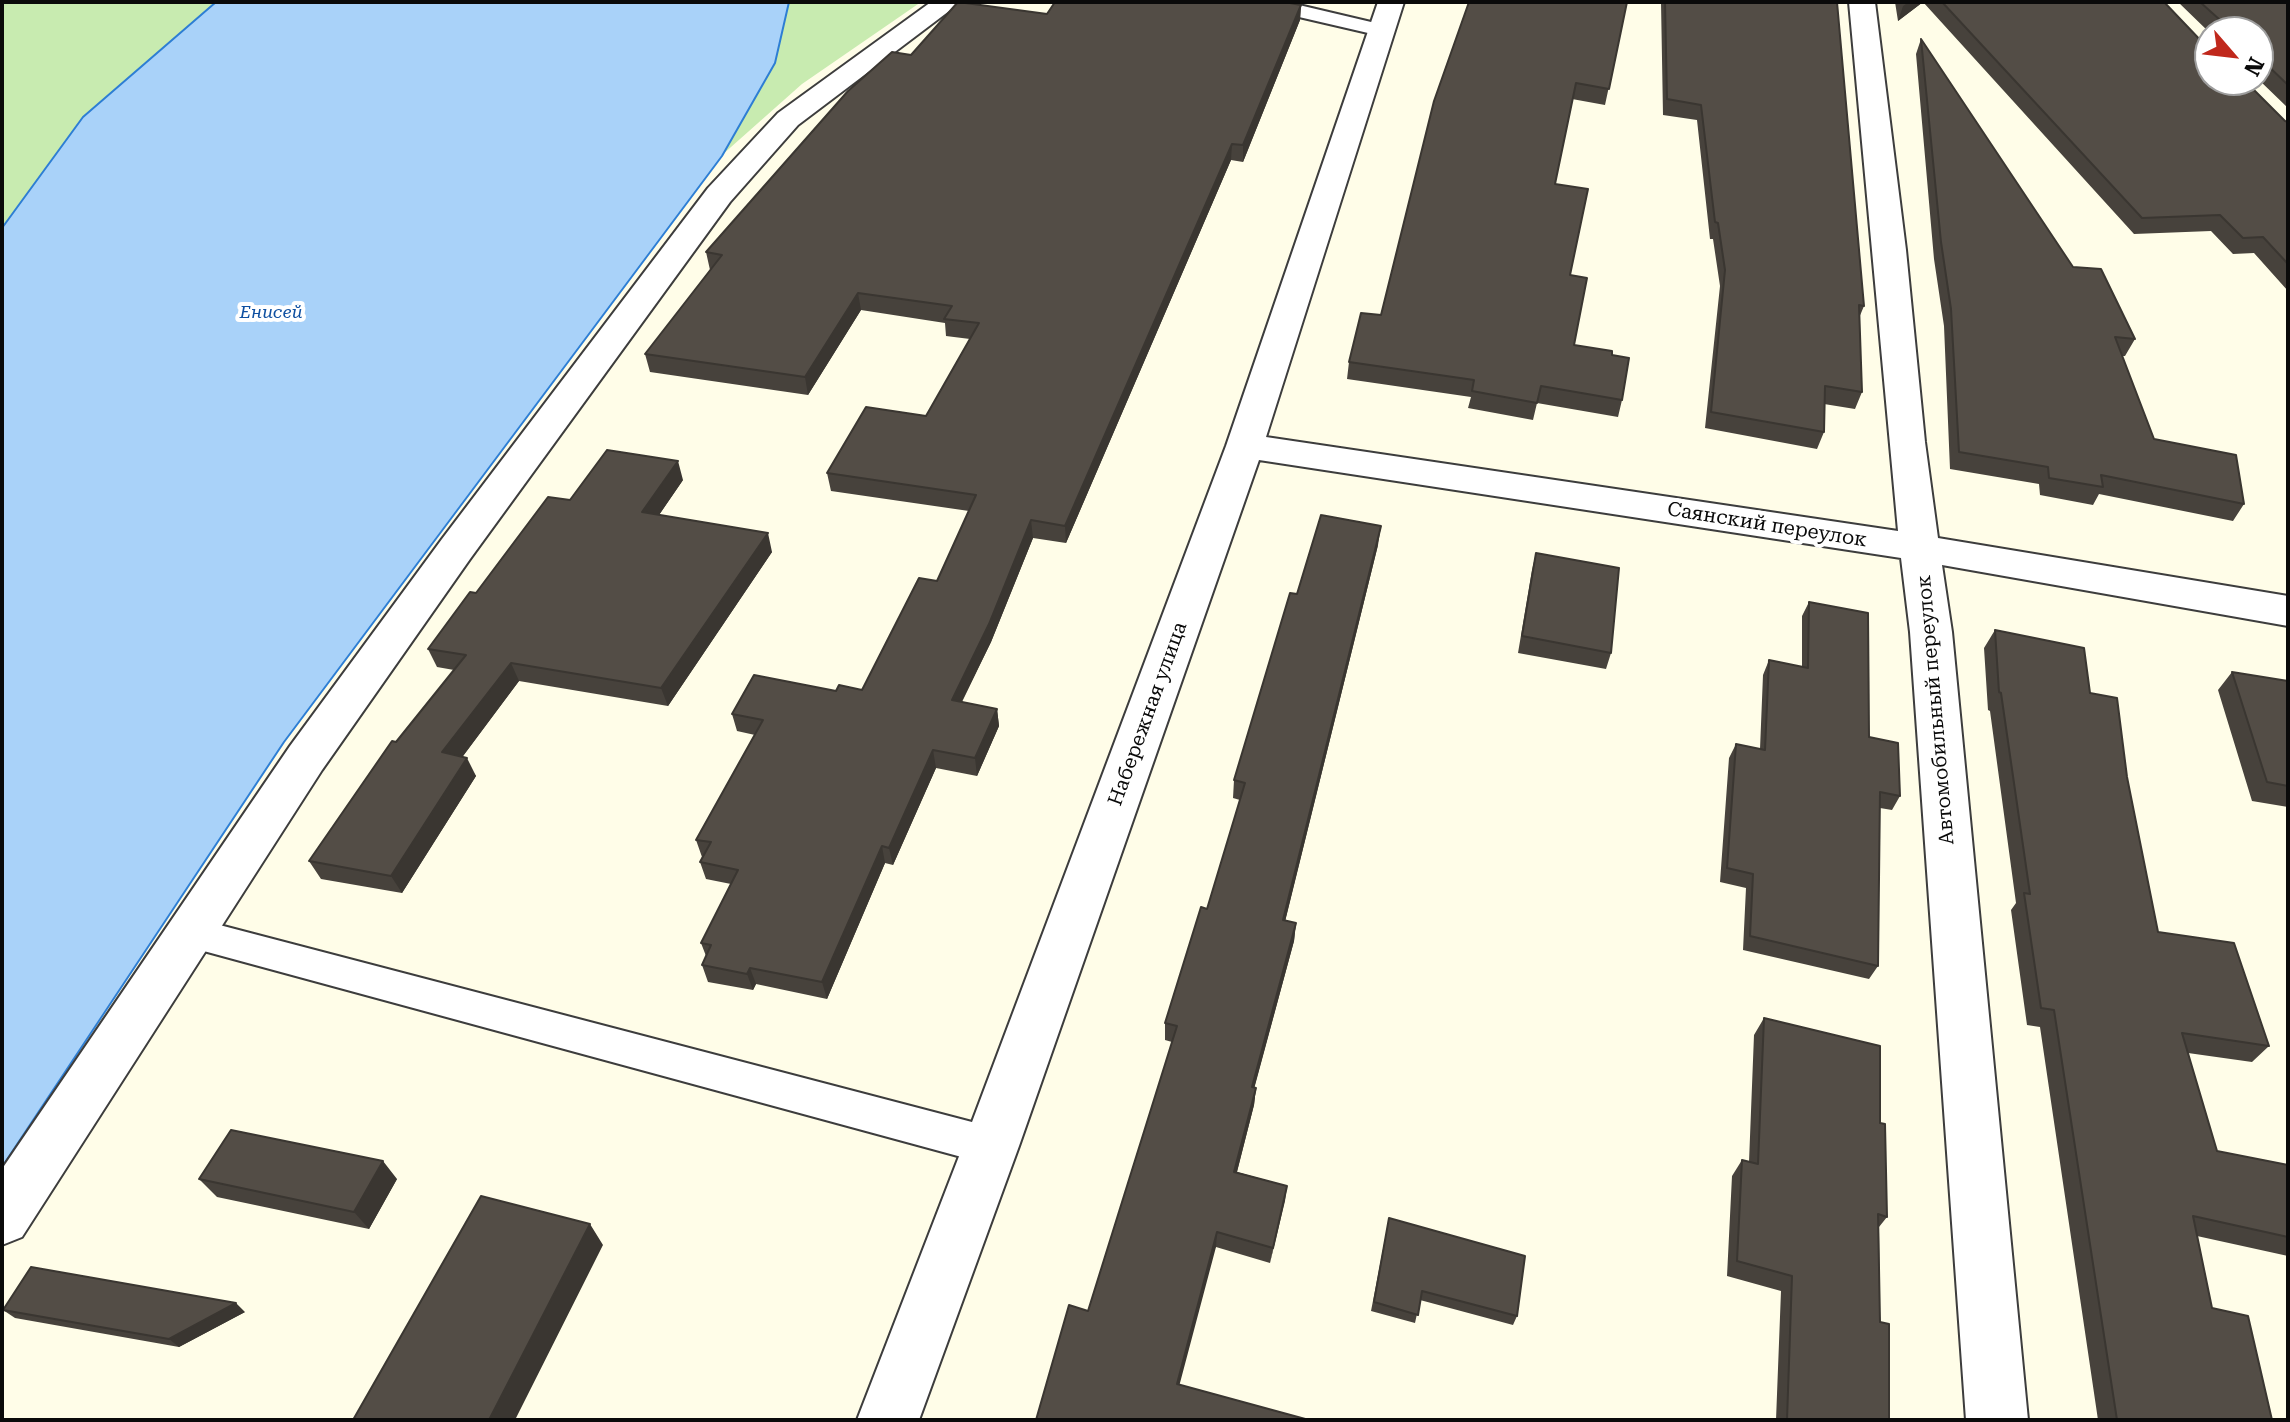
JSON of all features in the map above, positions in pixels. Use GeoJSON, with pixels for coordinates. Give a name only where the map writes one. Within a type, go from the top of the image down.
{"type":"FeatureCollection","features":[{"type":"Feature","properties":{"kind":"street"},"geometry":{"type":"LineString","coordinates":[[2,1218],[306,758],[447,561],[719,195],[788,119],[948,2]]}},
{"type":"Feature","properties":{"kind":"street","name":"Автомобильный переулок"},"geometry":{"type":"LineString","coordinates":[[1862,2],[1890,250],[1906,442],[1933,648],[1997,1420]]}},
{"type":"Feature","properties":{"kind":"street","name":"Набережная улица"},"geometry":{"type":"LineString","coordinates":[[888,1420],[991,1146],[1245,446],[1386,16]]}},
{"type":"Feature","properties":{"kind":"street","name":"Саянский переулок"},"geometry":{"type":"LineString","coordinates":[[1245,446],[1921,548],[2288,611]]}},
{"type":"Feature","properties":{"kind":"lane"},"geometry":{"type":"LineString","coordinates":[[1239,2],[1299,11],[1386,16]]}},
{"type":"Feature","properties":{"kind":"lane"},"geometry":{"type":"LineString","coordinates":[[189,932],[991,1146]]}},
{"type":"Feature","properties":{"kind":"green space"},"geometry":{"type":"Polygon","coordinates":[[[2,2],[216,2],[83,117],[2,228],[2,2]]]}},
{"type":"Feature","properties":{"kind":"green space"},"geometry":{"type":"Polygon","coordinates":[[[789,2],[921,2],[802,84],[722,155],[775,63],[789,2]]]}},
{"type":"Feature","properties":{"kind":"water","name":"Енисей"},"geometry":{"type":"Polygon","coordinates":[[[216,2],[789,2],[775,63],[722,156],[284,742],[2,1167],[2,228],[83,117],[216,2]]]}},
{"type":"Feature","properties":{"kind":"building"},"geometry":{"type":"Polygon","coordinates":[[[958,2],[1047,14],[1055,2],[1284,2],[1301,5],[1243,145],[1232,144],[1065,526],[1031,520],[989,624],[952,700],[997,709],[975,758],[933,750],[889,848],[882,846],[822,982],[750,968],[747,974],[702,965],[711,945],[701,943],[738,870],[700,862],[711,842],[696,840],[763,720],[732,714],[754,675],[836,691],[839,685],[862,690],[919,578],[937,581],[976,495],[827,473],[866,407],[926,416],[979,323],[944,319],[952,306],[858,293],[805,377],[645,354],[722,255],[706,252],[848,91],[892,52],[911,55],[958,2]]]}},
{"type":"Feature","properties":{"kind":"building"},"geometry":{"type":"Polygon","coordinates":[[[1469,2],[1627,2],[1609,89],[1576,83],[1555,184],[1588,189],[1570,275],[1587,278],[1574,345],[1612,351],[1612,355],[1629,358],[1622,400],[1541,386],[1537,403],[1472,391],[1474,380],[1349,362],[1361,313],[1381,315],[1434,101],[1469,2]]]}},
{"type":"Feature","properties":{"kind":"building"},"geometry":{"type":"Polygon","coordinates":[[[1665,2],[1837,2],[1864,306],[1859,305],[1862,392],[1825,386],[1824,432],[1711,412],[1725,270],[1718,223],[1715,222],[1701,105],[1667,99],[1665,2]]]}},
{"type":"Feature","properties":{"kind":"building"},"geometry":{"type":"Polygon","coordinates":[[[1942,2],[2164,2],[2194,33],[2194,96],[2260,96],[2288,122],[2288,264],[2263,237],[2243,238],[2220,215],[2142,218],[1942,2]]]}},
{"type":"Feature","properties":{"kind":"building"},"geometry":{"type":"Polygon","coordinates":[[[2200,2],[2288,2],[2288,85],[2274,72],[2274,16],[2216,16],[2200,2]]]}},
{"type":"Feature","properties":{"kind":"building"},"geometry":{"type":"Polygon","coordinates":[[[1921,39],[2073,267],[2101,269],[2135,339],[2115,337],[2154,439],[2236,455],[2244,504],[2101,475],[2103,487],[2049,478],[2048,467],[1959,452],[1951,309],[1941,242],[1921,39]]]}},
{"type":"Feature","properties":{"kind":"building"},"geometry":{"type":"Polygon","coordinates":[[[607,450],[678,461],[642,512],[768,533],[661,688],[511,663],[442,752],[467,758],[391,876],[309,861],[392,741],[396,742],[466,655],[428,649],[470,592],[476,593],[548,497],[570,500],[607,450]]]}},
{"type":"Feature","properties":{"kind":"building"},"geometry":{"type":"Polygon","coordinates":[[[1321,515],[1381,526],[1283,920],[1296,923],[1252,1087],[1256,1088],[1234,1172],[1287,1186],[1273,1248],[1217,1232],[1177,1384],[1309,1420],[1036,1420],[1069,1305],[1088,1311],[1177,1026],[1165,1023],[1201,907],[1207,909],[1245,783],[1234,780],[1290,593],[1297,594],[1321,515]]]}},
{"type":"Feature","properties":{"kind":"building"},"geometry":{"type":"Polygon","coordinates":[[[1536,553],[1619,568],[1611,653],[1522,636],[1536,553]]]}},
{"type":"Feature","properties":{"kind":"building"},"geometry":{"type":"Polygon","coordinates":[[[1809,602],[1868,613],[1869,737],[1898,743],[1900,796],[1880,792],[1878,966],[1750,936],[1753,874],[1727,868],[1736,744],[1765,750],[1769,660],[1808,668],[1809,602]]]}},
{"type":"Feature","properties":{"kind":"building"},"geometry":{"type":"Polygon","coordinates":[[[1995,630],[2084,648],[2090,693],[2117,698],[2127,777],[2158,932],[2234,943],[2269,1046],[2182,1033],[2217,1151],[2288,1165],[2288,1237],[2193,1216],[2212,1308],[2248,1316],[2272,1420],[2117,1420],[2054,1010],[2041,1008],[2024,893],[2030,894],[1999,692],[1995,630]]]}},
{"type":"Feature","properties":{"kind":"building"},"geometry":{"type":"Polygon","coordinates":[[[2232,672],[2288,681],[2288,786],[2267,782],[2232,672]]]}},
{"type":"Feature","properties":{"kind":"building"},"geometry":{"type":"Polygon","coordinates":[[[1764,1018],[1880,1046],[1880,1123],[1885,1124],[1887,1217],[1878,1214],[1880,1322],[1889,1324],[1889,1420],[1787,1420],[1792,1276],[1737,1261],[1742,1160],[1758,1164],[1764,1018]]]}},
{"type":"Feature","properties":{"kind":"building"},"geometry":{"type":"Polygon","coordinates":[[[231,1130],[383,1161],[354,1212],[199,1179],[231,1130]]]}},
{"type":"Feature","properties":{"kind":"building"},"geometry":{"type":"Polygon","coordinates":[[[481,1196],[590,1224],[489,1420],[353,1420],[481,1196]]]}},
{"type":"Feature","properties":{"kind":"building"},"geometry":{"type":"Polygon","coordinates":[[[1389,1218],[1525,1256],[1517,1316],[1422,1291],[1418,1315],[1374,1302],[1389,1218]]]}},
{"type":"Feature","properties":{"kind":"building"},"geometry":{"type":"Polygon","coordinates":[[[31,1267],[236,1303],[169,1339],[3,1310],[31,1267]]]}}]}
